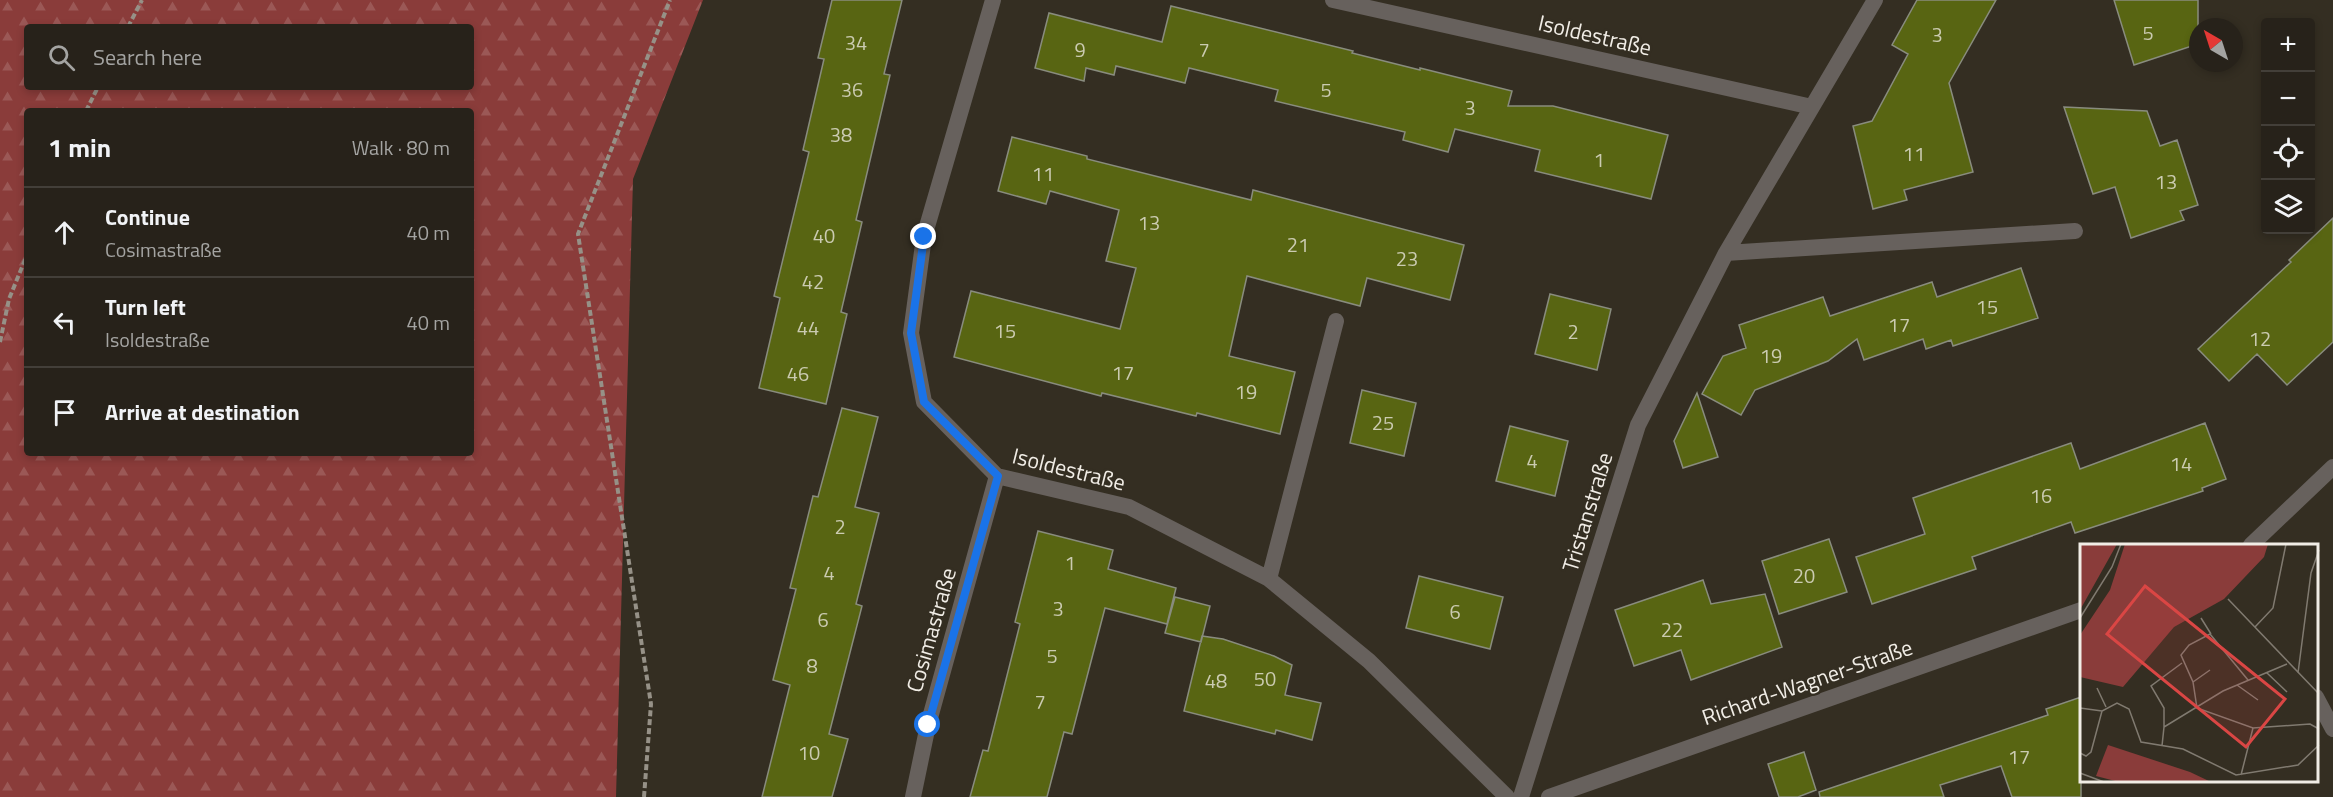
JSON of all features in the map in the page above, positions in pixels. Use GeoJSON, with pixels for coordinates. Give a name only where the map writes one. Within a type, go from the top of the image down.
{"type":"FeatureCollection","features":[{"type":"Feature","properties":{"kind":"street","name":"Isoldestraße"},"geometry":{"type":"LineString","coordinates":[[993,0],[924,237],[911,333],[924,402],[998,476],[1129,507],[1269,579],[1370,661],[1507,797]]}},
{"type":"Feature","properties":{"kind":"street","name":"Isoldestraße"},"geometry":{"type":"LineString","coordinates":[[1333,0],[1812,107]]}},
{"type":"Feature","properties":{"kind":"street","name":"Tristanstraße"},"geometry":{"type":"LineString","coordinates":[[1521,797],[1638,425],[1726,253],[1875,0]]}},
{"type":"Feature","properties":{"kind":"street"},"geometry":{"type":"LineString","coordinates":[[1726,253],[2075,231]]}},
{"type":"Feature","properties":{"kind":"street"},"geometry":{"type":"LineString","coordinates":[[1269,579],[1336,321]]}},
{"type":"Feature","properties":{"kind":"street"},"geometry":{"type":"LineString","coordinates":[[2252,544],[2333,467]]}},
{"type":"Feature","properties":{"kind":"street","name":"Cosimastraße"},"geometry":{"type":"LineString","coordinates":[[913,797],[928,725],[998,476]]}},
{"type":"Feature","properties":{"kind":"street","name":"Richard-Wagner-Straße"},"geometry":{"type":"LineString","coordinates":[[1549,797],[2080,610]]}},
{"type":"Feature","properties":{"kind":"street"},"geometry":{"type":"LineString","coordinates":[[2318,701],[2333,729]]}},
{"type":"Feature","properties":{"kind":"path"},"geometry":{"type":"LineString","coordinates":[[130,24],[142,0]]}},
{"type":"Feature","properties":{"kind":"path"},"geometry":{"type":"LineString","coordinates":[[644,797],[651,704],[578,234],[670,0]]}},
{"type":"Feature","properties":{"kind":"path"},"geometry":{"type":"LineString","coordinates":[[88,108],[96,90]]}},
{"type":"Feature","properties":{"kind":"path"},"geometry":{"type":"LineString","coordinates":[[0,342],[9,299],[24,262]]}},
{"type":"Feature","properties":{"kind":"green space"},"geometry":{"type":"Polygon","coordinates":[[[0,0],[703,0],[633,179],[616,797],[0,797],[0,0]]]}},
{"type":"Feature","properties":{"kind":"building"},"geometry":{"type":"Polygon","coordinates":[[[832,0],[902,0],[884,74],[890,75],[856,220],[862,222],[841,312],[847,314],[826,404],[759,388],[780,298],[774,296],[809,152],[803,150],[824,59],[818,58],[832,0]]]}},
{"type":"Feature","properties":{"kind":"building"},"geometry":{"type":"Polygon","coordinates":[[[1917,0],[1996,0],[1949,83],[1973,172],[1904,190],[1907,200],[1873,209],[1853,126],[1872,121],[1908,54],[1892,45],[1917,0]]]}},
{"type":"Feature","properties":{"kind":"building"},"geometry":{"type":"Polygon","coordinates":[[[2114,0],[2198,0],[2198,18],[2189,18],[2189,47],[2134,65],[2114,0]]]}},
{"type":"Feature","properties":{"kind":"building"},"geometry":{"type":"Polygon","coordinates":[[[1171,6],[1420,70],[1420,68],[1512,91],[1508,106],[1553,106],[1668,135],[1651,199],[1535,171],[1540,150],[1455,129],[1448,152],[1403,140],[1405,132],[1275,101],[1278,90],[1189,68],[1185,83],[1116,66],[1114,75],[1086,68],[1084,81],[1035,68],[1049,13],[1162,42],[1171,6]]]}},
{"type":"Feature","properties":{"kind":"building"},"geometry":{"type":"Polygon","coordinates":[[[2064,107],[2147,111],[2160,146],[2177,140],[2198,205],[2180,211],[2184,220],[2131,238],[2115,187],[2093,194],[2064,107]]]}},
{"type":"Feature","properties":{"kind":"building"},"geometry":{"type":"Polygon","coordinates":[[[1012,137],[1087,156],[1087,159],[1251,200],[1253,190],[1464,245],[1450,300],[1367,278],[1360,306],[1247,276],[1229,356],[1295,372],[1280,434],[1197,413],[1196,416],[1102,393],[1101,396],[954,357],[971,291],[1120,329],[1136,268],[1106,261],[1119,210],[1050,191],[1046,204],[998,191],[1012,137]]]}},
{"type":"Feature","properties":{"kind":"building"},"geometry":{"type":"Polygon","coordinates":[[[2333,218],[2333,342],[2287,385],[2257,354],[2229,381],[2198,349],[2291,262],[2289,260],[2333,218]]]}},
{"type":"Feature","properties":{"kind":"building"},"geometry":{"type":"Polygon","coordinates":[[[2021,268],[2038,318],[1953,346],[1951,340],[1926,349],[1923,339],[1864,360],[1857,339],[1828,361],[1755,390],[1741,415],[1702,394],[1723,356],[1746,348],[1739,325],[1823,297],[1830,316],[1932,282],[1937,297],[2021,268]]]}},
{"type":"Feature","properties":{"kind":"building"},"geometry":{"type":"Polygon","coordinates":[[[1550,294],[1611,309],[1597,370],[1535,354],[1550,294]]]}},
{"type":"Feature","properties":{"kind":"building"},"geometry":{"type":"Polygon","coordinates":[[[1362,390],[1416,403],[1404,456],[1350,443],[1362,390]]]}},
{"type":"Feature","properties":{"kind":"building"},"geometry":{"type":"Polygon","coordinates":[[[1697,393],[1718,457],[1683,468],[1674,441],[1697,393]]]}},
{"type":"Feature","properties":{"kind":"building"},"geometry":{"type":"Polygon","coordinates":[[[842,408],[878,417],[855,507],[879,513],[856,604],[862,606],[829,734],[848,739],[832,797],[762,797],[790,685],[773,680],[796,589],[790,588],[813,496],[818,497],[842,408]]]}},
{"type":"Feature","properties":{"kind":"building"},"geometry":{"type":"Polygon","coordinates":[[[2205,423],[2226,479],[2202,488],[2203,491],[2075,533],[2071,522],[1972,557],[1976,569],[1872,604],[1856,557],[1925,534],[1913,498],[2071,443],[2080,469],[2205,423]]]}},
{"type":"Feature","properties":{"kind":"building"},"geometry":{"type":"Polygon","coordinates":[[[1510,426],[1568,441],[1555,496],[1496,481],[1510,426]]]}},
{"type":"Feature","properties":{"kind":"building"},"geometry":{"type":"Polygon","coordinates":[[[1038,531],[1113,550],[1108,569],[1176,588],[1167,624],[1105,608],[1072,734],[1064,732],[1047,797],[970,797],[983,750],[988,751],[1020,624],[1015,622],[1038,531]]]}},
{"type":"Feature","properties":{"kind":"building"},"geometry":{"type":"Polygon","coordinates":[[[1829,539],[1847,592],[1779,614],[1762,561],[1829,539]]]}},
{"type":"Feature","properties":{"kind":"building"},"geometry":{"type":"Polygon","coordinates":[[[1419,576],[1503,597],[1490,649],[1406,628],[1419,576]]]}},
{"type":"Feature","properties":{"kind":"building"},"geometry":{"type":"Polygon","coordinates":[[[1703,580],[1711,604],[1765,594],[1782,647],[1691,680],[1681,650],[1634,666],[1615,610],[1703,580]]]}},
{"type":"Feature","properties":{"kind":"building"},"geometry":{"type":"Polygon","coordinates":[[[1175,597],[1210,606],[1201,642],[1165,633],[1175,597]]]}},
{"type":"Feature","properties":{"kind":"building"},"geometry":{"type":"Polygon","coordinates":[[[1202,636],[1223,639],[1274,656],[1292,665],[1285,695],[1321,703],[1312,740],[1276,730],[1275,734],[1184,711],[1202,636]]]}},
{"type":"Feature","properties":{"kind":"building"},"geometry":{"type":"Polygon","coordinates":[[[2080,697],[2081,797],[2012,797],[2001,766],[1940,785],[1944,797],[1820,797],[1819,792],[2048,715],[2046,709],[2080,697]]]}},
{"type":"Feature","properties":{"kind":"building"},"geometry":{"type":"Polygon","coordinates":[[[1804,752],[1816,790],[1798,797],[1779,797],[1768,764],[1804,752]]]}},
{"type":"Feature","properties":{"kind":"route"},"geometry":{"type":"LineString","coordinates":[[924,237],[911,333],[924,402],[998,476],[928,725]]}}]}
